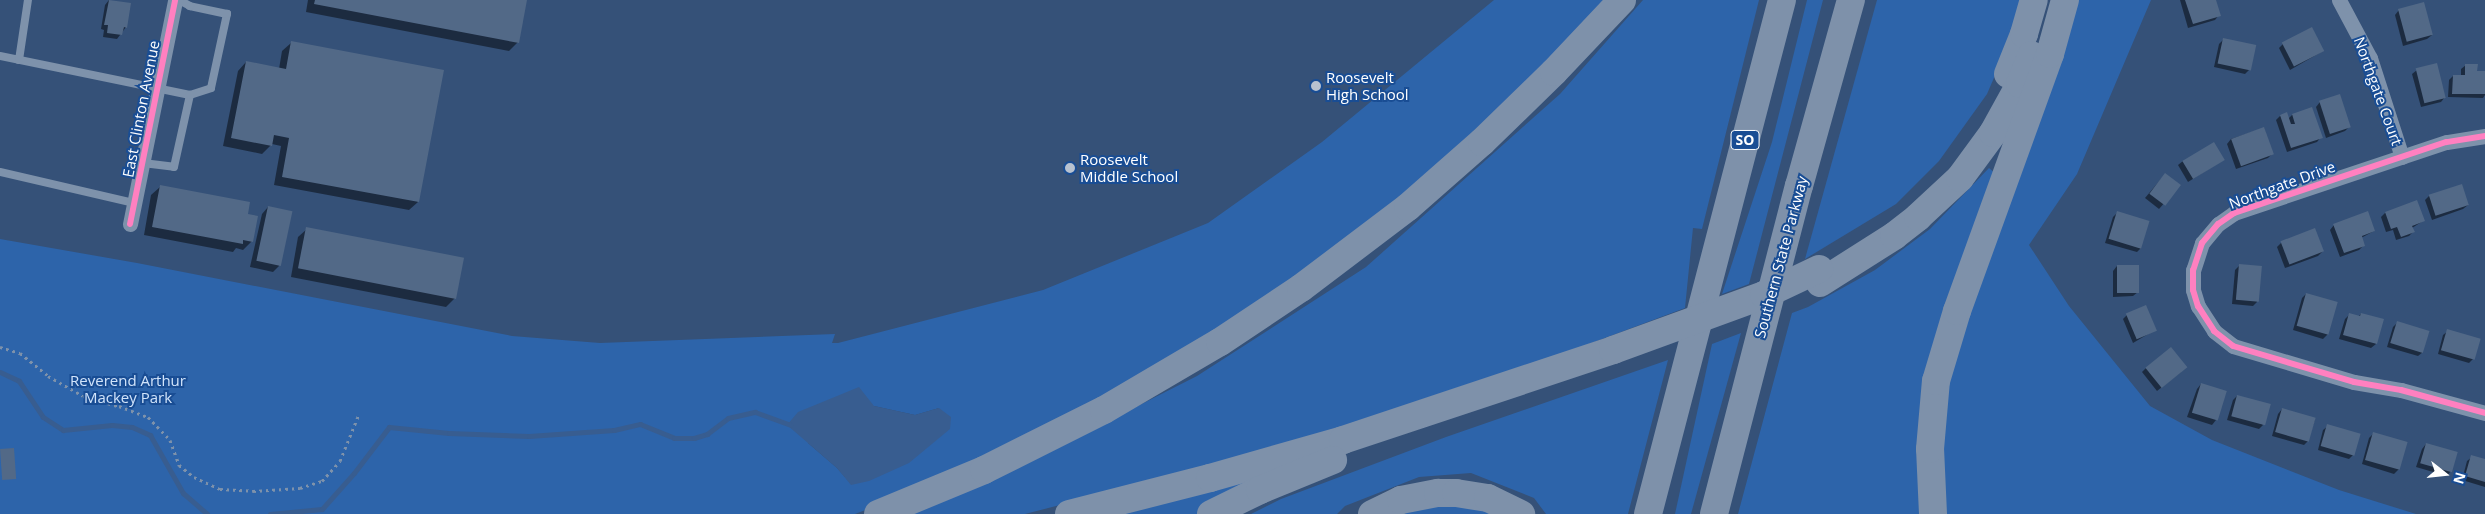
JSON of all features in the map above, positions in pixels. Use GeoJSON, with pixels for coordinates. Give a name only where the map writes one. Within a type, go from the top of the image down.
{"type":"FeatureCollection","features":[{"type":"Feature","properties":{"kind":"highway"},"geometry":{"type":"LineString","coordinates":[[878,514],[984,470],[1104,410],[1220,342],[1301,288],[1408,207],[1482,142],[1554,72],[1622,0]]}},
{"type":"Feature","properties":{"kind":"highway","name":"SO"},"geometry":{"type":"LineString","coordinates":[[1648,514],[1782,0]]}},
{"type":"Feature","properties":{"kind":"highway","name":"Southern State Parkway"},"geometry":{"type":"LineString","coordinates":[[1714,514],[1850,0]]}},
{"type":"Feature","properties":{"kind":"highway"},"geometry":{"type":"LineString","coordinates":[[1800,186],[1848,72],[1867,0]]}},
{"type":"Feature","properties":{"kind":"highway"},"geometry":{"type":"LineString","coordinates":[[1819,276],[1926,191],[1958,155],[1984,119],[2007,77],[2024,34],[2034,0]]}},
{"type":"Feature","properties":{"kind":"highway"},"geometry":{"type":"LineString","coordinates":[[1069,514],[1201,481],[1343,440],[1738,319],[1894,236],[1918,217],[1960,178],[1993,133],[2020,84],[2041,31],[2049,0]]}},
{"type":"Feature","properties":{"kind":"highway"},"geometry":{"type":"LineString","coordinates":[[1933,514],[1930,449],[1933,402],[1938,374],[1957,311],[2059,29],[2066,0]]}},
{"type":"Feature","properties":{"kind":"highway"},"geometry":{"type":"LineString","coordinates":[[1210,514],[1260,490],[1340,458],[1616,356]]}},
{"type":"Feature","properties":{"kind":"highway"},"geometry":{"type":"LineString","coordinates":[[1372,514],[1401,500],[1438,492],[1456,492],[1488,498],[1522,514]]}},
{"type":"Feature","properties":{"kind":"street","name":"East Clinton Avenue"},"geometry":{"type":"LineString","coordinates":[[130,224],[175,0]]}},
{"type":"Feature","properties":{"kind":"street","name":"Northgate Court"},"geometry":{"type":"LineString","coordinates":[[2339,0],[2370,58],[2402,157]]}},
{"type":"Feature","properties":{"kind":"street","name":"Northgate Drive"},"geometry":{"type":"LineString","coordinates":[[2485,136],[2446,142],[2256,204],[2234,213],[2218,224],[2202,243],[2193,270],[2194,290],[2198,306],[2214,331],[2233,346],[2354,382],[2401,390],[2485,413]]}},
{"type":"Feature","properties":{"kind":"lane"},"geometry":{"type":"LineString","coordinates":[[19,60],[28,0]]}},
{"type":"Feature","properties":{"kind":"lane"},"geometry":{"type":"LineString","coordinates":[[0,56],[158,90],[190,95],[212,88],[227,14],[190,6],[179,0]]}},
{"type":"Feature","properties":{"kind":"lane"},"geometry":{"type":"LineString","coordinates":[[143,163],[174,167],[190,95]]}},
{"type":"Feature","properties":{"kind":"lane"},"geometry":{"type":"LineString","coordinates":[[0,172],[134,204]]}},
{"type":"Feature","properties":{"kind":"path"},"geometry":{"type":"LineString","coordinates":[[0,347],[20,353],[48,376],[83,396],[119,406],[148,417],[170,440],[179,465],[194,477],[220,489],[254,491],[291,489],[322,481],[340,461],[359,414]]}},
{"type":"Feature","properties":{"kind":"green space","name":"Reverend Arthur Mackey Park"},"geometry":{"type":"Polygon","coordinates":[[[1494,0],[1612,0],[1385,218],[1243,321],[1060,427],[907,494],[855,514],[0,514],[0,239],[137,263],[512,336],[600,343],[835,334],[832,343],[838,343],[1043,290],[1208,223],[1322,142],[1494,0]],[[874,406],[808,443],[837,468],[851,484],[939,408],[915,415],[874,406]]]}},
{"type":"Feature","properties":{"kind":"green space"},"geometry":{"type":"Polygon","coordinates":[[[1643,0],[1759,0],[1702,229],[1693,228],[1685,308],[1511,373],[1301,443],[1025,514],[910,514],[1001,475],[1197,376],[1366,267],[1560,94],[1643,0]]]}},
{"type":"Feature","properties":{"kind":"green space"},"geometry":{"type":"Polygon","coordinates":[[[1807,0],[1823,0],[1749,284],[1722,294],[1772,142],[1807,0]]]}},
{"type":"Feature","properties":{"kind":"green space"},"geometry":{"type":"Polygon","coordinates":[[[1877,0],[2020,0],[2012,36],[1987,94],[1939,161],[1896,204],[1805,259],[1877,0]]]}},
{"type":"Feature","properties":{"kind":"green space"},"geometry":{"type":"Polygon","coordinates":[[[2070,0],[2151,0],[2077,174],[2029,245],[2069,306],[2150,406],[2212,440],[2339,490],[2416,514],[1944,514],[1937,450],[1948,367],[2070,0]]]}},
{"type":"Feature","properties":{"kind":"green space"},"geometry":{"type":"Polygon","coordinates":[[[1989,168],[1996,174],[1955,290],[1926,514],[1738,514],[1792,313],[1808,307],[1875,270],[1930,229],[1989,168]]]}},
{"type":"Feature","properties":{"kind":"green space"},"geometry":{"type":"Polygon","coordinates":[[[1741,333],[1691,514],[1675,514],[1712,344],[1741,333]]]}},
{"type":"Feature","properties":{"kind":"green space"},"geometry":{"type":"Polygon","coordinates":[[[1668,360],[1628,514],[1546,514],[1534,498],[1471,473],[1419,477],[1345,506],[1337,514],[1251,514],[1281,499],[1446,437],[1668,360]]]}},
{"type":"Feature","properties":{"kind":"green space"},"geometry":{"type":"Polygon","coordinates":[[[1274,471],[1208,514],[1102,514],[1274,471]]]}},
{"type":"Feature","properties":{"kind":"green space"},"geometry":{"type":"Polygon","coordinates":[[[1425,504],[1480,505],[1500,514],[1404,514],[1425,504]]]}},
{"type":"Feature","properties":{"kind":"shaded area"},"geometry":{"type":"Polygon","coordinates":[[[859,387],[874,406],[915,415],[939,408],[951,417],[950,429],[909,463],[869,481],[851,485],[837,468],[787,425],[798,412],[859,387]]]}},
{"type":"Feature","properties":{"kind":"building"},"geometry":{"type":"Polygon","coordinates":[[[109,0],[131,3],[127,28],[124,27],[122,35],[107,33],[108,25],[104,25],[109,0]]]}},
{"type":"Feature","properties":{"kind":"building"},"geometry":{"type":"Polygon","coordinates":[[[315,0],[527,0],[519,43],[314,4],[315,0]]]}},
{"type":"Feature","properties":{"kind":"building"},"geometry":{"type":"Polygon","coordinates":[[[2185,0],[2216,0],[2221,16],[2193,24],[2185,0]]]}},
{"type":"Feature","properties":{"kind":"building"},"geometry":{"type":"Polygon","coordinates":[[[2424,2],[2433,35],[2407,42],[2398,9],[2424,2]]]}},
{"type":"Feature","properties":{"kind":"building"},"geometry":{"type":"Polygon","coordinates":[[[2312,27],[2324,51],[2294,66],[2282,42],[2312,27]]]}},
{"type":"Feature","properties":{"kind":"building"},"geometry":{"type":"Polygon","coordinates":[[[2223,38],[2256,45],[2251,71],[2218,63],[2223,38]]]}},
{"type":"Feature","properties":{"kind":"building"},"geometry":{"type":"Polygon","coordinates":[[[291,41],[444,70],[419,202],[282,177],[289,138],[274,135],[272,146],[231,138],[246,61],[286,69],[291,41]]]}},
{"type":"Feature","properties":{"kind":"building"},"geometry":{"type":"Polygon","coordinates":[[[2437,63],[2446,98],[2424,103],[2416,68],[2437,63]]]}},
{"type":"Feature","properties":{"kind":"building"},"geometry":{"type":"Polygon","coordinates":[[[2465,64],[2478,64],[2477,71],[2485,71],[2485,94],[2452,94],[2453,75],[2465,75],[2465,64]]]}},
{"type":"Feature","properties":{"kind":"building"},"geometry":{"type":"Polygon","coordinates":[[[2340,94],[2351,127],[2330,134],[2319,101],[2340,94]]]}},
{"type":"Feature","properties":{"kind":"building"},"geometry":{"type":"Polygon","coordinates":[[[2312,107],[2323,138],[2291,148],[2280,115],[2287,112],[2291,124],[2295,124],[2292,114],[2312,107]]]}},
{"type":"Feature","properties":{"kind":"building"},"geometry":{"type":"Polygon","coordinates":[[[2264,127],[2274,154],[2241,166],[2231,139],[2264,127]]]}},
{"type":"Feature","properties":{"kind":"building"},"geometry":{"type":"Polygon","coordinates":[[[2214,142],[2225,160],[2193,179],[2182,161],[2214,142]]]}},
{"type":"Feature","properties":{"kind":"building"},"geometry":{"type":"Polygon","coordinates":[[[2165,173],[2181,185],[2165,206],[2149,194],[2165,173]]]}},
{"type":"Feature","properties":{"kind":"building"},"geometry":{"type":"Polygon","coordinates":[[[2462,184],[2469,205],[2436,216],[2429,195],[2462,184]]]}},
{"type":"Feature","properties":{"kind":"building"},"geometry":{"type":"Polygon","coordinates":[[[160,185],[250,202],[248,214],[258,216],[253,242],[243,240],[243,244],[152,227],[160,185]]]}},
{"type":"Feature","properties":{"kind":"building"},"geometry":{"type":"Polygon","coordinates":[[[2417,200],[2425,221],[2412,226],[2415,232],[2401,237],[2397,227],[2391,229],[2385,212],[2417,200]]]}},
{"type":"Feature","properties":{"kind":"building"},"geometry":{"type":"Polygon","coordinates":[[[268,206],[292,211],[281,266],[256,261],[268,206]]]}},
{"type":"Feature","properties":{"kind":"building"},"geometry":{"type":"Polygon","coordinates":[[[2117,211],[2150,221],[2141,249],[2109,239],[2117,211]]]}},
{"type":"Feature","properties":{"kind":"building"},"geometry":{"type":"Polygon","coordinates":[[[2368,211],[2375,231],[2362,236],[2365,246],[2344,253],[2333,224],[2368,211]]]}},
{"type":"Feature","properties":{"kind":"building"},"geometry":{"type":"Polygon","coordinates":[[[306,227],[464,258],[456,299],[298,268],[306,227]]]}},
{"type":"Feature","properties":{"kind":"building"},"geometry":{"type":"Polygon","coordinates":[[[2315,228],[2324,251],[2289,265],[2280,241],[2315,228]]]}},
{"type":"Feature","properties":{"kind":"building"},"geometry":{"type":"Polygon","coordinates":[[[2239,264],[2262,266],[2259,302],[2236,300],[2239,264]]]}},
{"type":"Feature","properties":{"kind":"building"},"geometry":{"type":"Polygon","coordinates":[[[2117,265],[2139,265],[2139,293],[2117,293],[2117,265]]]}},
{"type":"Feature","properties":{"kind":"building"},"geometry":{"type":"Polygon","coordinates":[[[2306,293],[2338,302],[2328,335],[2297,326],[2306,293]]]}},
{"type":"Feature","properties":{"kind":"building"},"geometry":{"type":"Polygon","coordinates":[[[2146,305],[2157,331],[2137,339],[2126,314],[2146,305]]]}},
{"type":"Feature","properties":{"kind":"building"},"geometry":{"type":"Polygon","coordinates":[[[2349,313],[2360,316],[2361,313],[2384,319],[2377,344],[2343,335],[2349,313]]]}},
{"type":"Feature","properties":{"kind":"building"},"geometry":{"type":"Polygon","coordinates":[[[2397,321],[2430,331],[2423,353],[2390,343],[2397,321]]]}},
{"type":"Feature","properties":{"kind":"building"},"geometry":{"type":"Polygon","coordinates":[[[2447,329],[2481,339],[2475,360],[2441,350],[2447,329]]]}},
{"type":"Feature","properties":{"kind":"building"},"geometry":{"type":"Polygon","coordinates":[[[2171,347],[2187,367],[2162,388],[2145,368],[2171,347]]]}},
{"type":"Feature","properties":{"kind":"building"},"geometry":{"type":"Polygon","coordinates":[[[2201,383],[2227,391],[2218,421],[2192,413],[2201,383]]]}},
{"type":"Feature","properties":{"kind":"building"},"geometry":{"type":"Polygon","coordinates":[[[2237,395],[2271,404],[2265,425],[2231,416],[2237,395]]]}},
{"type":"Feature","properties":{"kind":"building"},"geometry":{"type":"Polygon","coordinates":[[[2282,408],[2316,418],[2309,442],[2275,432],[2282,408]]]}},
{"type":"Feature","properties":{"kind":"building"},"geometry":{"type":"Polygon","coordinates":[[[2327,424],[2361,434],[2354,456],[2321,446],[2327,424]]]}},
{"type":"Feature","properties":{"kind":"building"},"geometry":{"type":"Polygon","coordinates":[[[2373,432],[2408,442],[2400,470],[2365,460],[2373,432]]]}},
{"type":"Feature","properties":{"kind":"building"},"geometry":{"type":"Polygon","coordinates":[[[2426,443],[2458,452],[2452,472],[2420,463],[2426,443]]]}},
{"type":"Feature","properties":{"kind":"building"},"geometry":{"type":"Polygon","coordinates":[[[14,448],[16,479],[2,480],[0,449],[14,448]]]}},
{"type":"Feature","properties":{"kind":"building"},"geometry":{"type":"Polygon","coordinates":[[[2471,455],[2485,459],[2485,482],[2465,476],[2471,455]]]}},
{"type":"Feature","properties":{"kind":"waterway"},"geometry":{"type":"LineString","coordinates":[[0,372],[19,381],[43,417],[63,430],[112,425],[132,427],[150,435],[183,493],[207,514]]}},
{"type":"Feature","properties":{"kind":"waterway"},"geometry":{"type":"LineString","coordinates":[[270,514],[322,509],[354,473],[389,427],[449,433],[529,436],[614,430],[640,424],[674,438],[694,438],[707,434],[728,418],[755,412],[791,425]]}},
{"type":"Feature","properties":{"kind":"cycle path"},"geometry":{"type":"LineString","coordinates":[[130,224],[175,0]]}},
{"type":"Feature","properties":{"kind":"cycle path"},"geometry":{"type":"LineString","coordinates":[[2485,136],[2446,142],[2234,213],[2218,224],[2202,243],[2193,270],[2193,290],[2198,306],[2214,331],[2233,346],[2354,382],[2401,390],[2485,413]]}},
{"type":"Feature","properties":{"kind":"place","name":"Roosevelt High School"},"geometry":{"type":"Point","coordinates":[1316,86]}},
{"type":"Feature","properties":{"kind":"place","name":"Roosevelt Middle School"},"geometry":{"type":"Point","coordinates":[1070,168]}}]}
